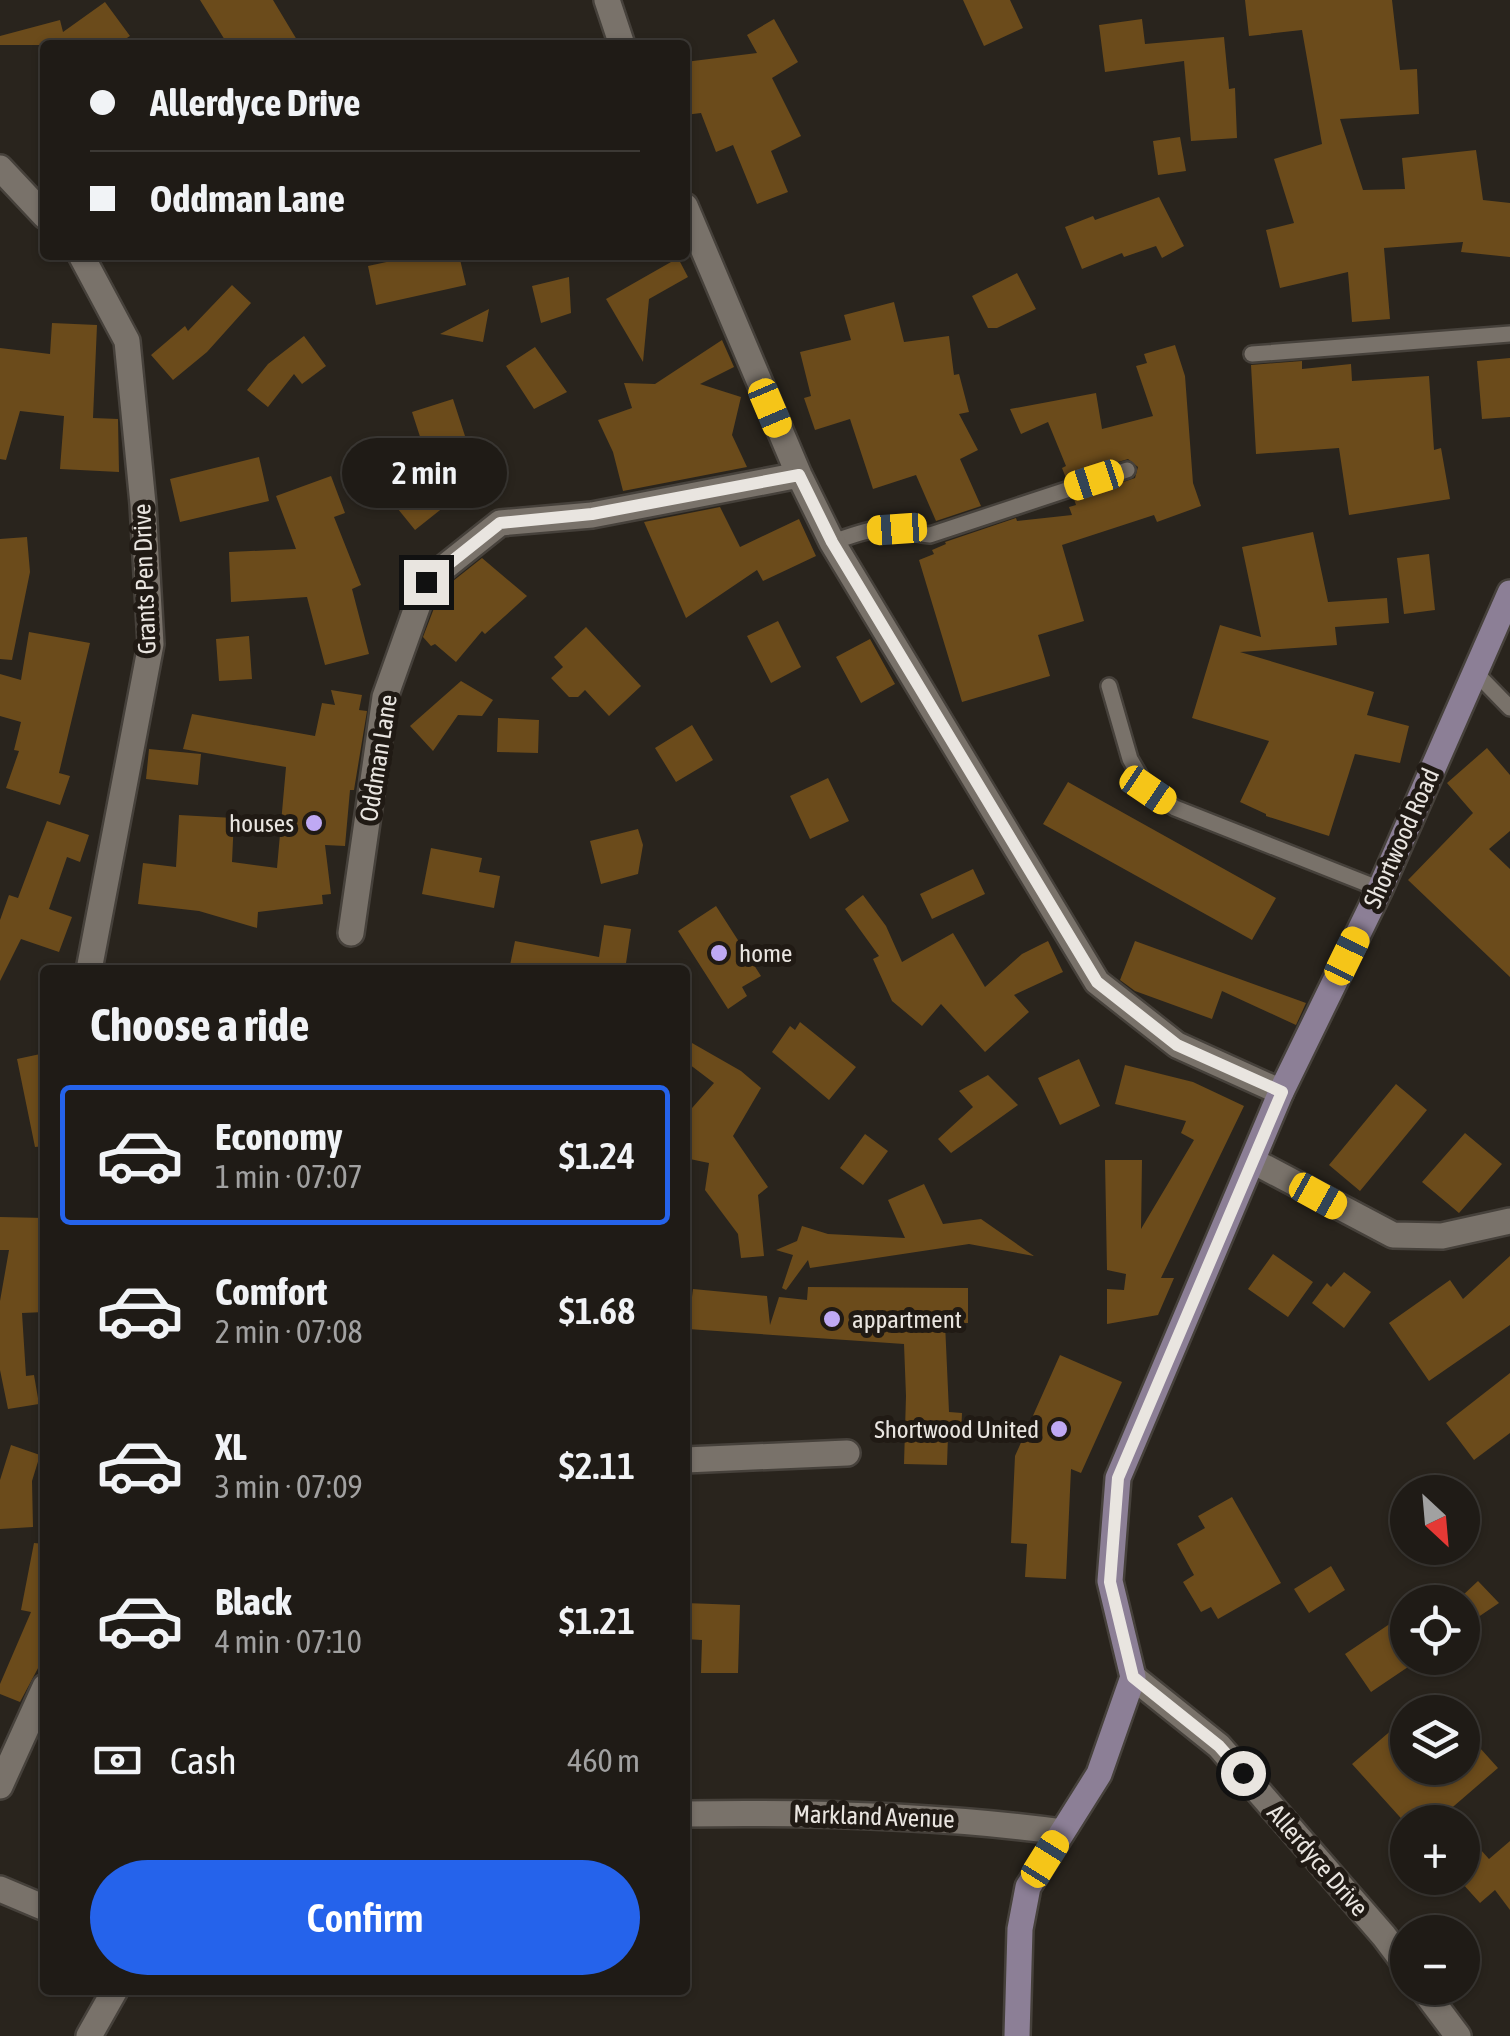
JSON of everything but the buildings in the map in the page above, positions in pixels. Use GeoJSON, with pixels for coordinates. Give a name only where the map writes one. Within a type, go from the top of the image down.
{"type":"FeatureCollection","features":[{"type":"Feature","properties":{"kind":"main road","name":"Shortwood Road"},"geometry":{"type":"LineString","coordinates":[[1133,1677],[1110,1582],[1118,1478],[1282,1092],[1380,889],[1510,593]]}},
{"type":"Feature","properties":{"kind":"main road"},"geometry":{"type":"LineString","coordinates":[[1017,2036],[1020,1929],[1028,1887],[1099,1774],[1133,1677]]}},
{"type":"Feature","properties":{"kind":"street"},"geometry":{"type":"LineString","coordinates":[[607,0],[620,40]]}},
{"type":"Feature","properties":{"kind":"street"},"geometry":{"type":"LineString","coordinates":[[0,168],[40,211]]}},
{"type":"Feature","properties":{"kind":"street"},"geometry":{"type":"LineString","coordinates":[[690,218],[799,475],[832,542],[1097,982],[1177,1045],[1282,1092]]}},
{"type":"Feature","properties":{"kind":"street","name":"Grants Pen Drive"},"geometry":{"type":"LineString","coordinates":[[84,260],[127,340],[151,644],[90,965]]}},
{"type":"Feature","properties":{"kind":"street","name":"Oddman Lane"},"geometry":{"type":"LineString","coordinates":[[351,932],[385,697],[426,582],[500,523],[592,514],[799,475]]}},
{"type":"Feature","properties":{"kind":"street"},"geometry":{"type":"LineString","coordinates":[[1253,1162],[1393,1235],[1442,1236],[1510,1221]]}},
{"type":"Feature","properties":{"kind":"street"},"geometry":{"type":"LineString","coordinates":[[690,1460],[847,1453]]}},
{"type":"Feature","properties":{"kind":"street","name":"Allerdyce Drive"},"geometry":{"type":"LineString","coordinates":[[1133,1677],[1219,1746],[1390,1944]]}},
{"type":"Feature","properties":{"kind":"street"},"geometry":{"type":"LineString","coordinates":[[0,1786],[40,1698]]}},
{"type":"Feature","properties":{"kind":"street","name":"Markland Avenue"},"geometry":{"type":"LineString","coordinates":[[690,1814],[791,1812],[976,1820],[1062,1832]]}},
{"type":"Feature","properties":{"kind":"street"},"geometry":{"type":"LineString","coordinates":[[0,1889],[40,1906]]}},
{"type":"Feature","properties":{"kind":"street"},"geometry":{"type":"LineString","coordinates":[[89,2036],[112,1995]]}},
{"type":"Feature","properties":{"kind":"street"},"geometry":{"type":"LineString","coordinates":[[1435,2005],[1458,2036]]}},
{"type":"Feature","properties":{"kind":"lane"},"geometry":{"type":"LineString","coordinates":[[1252,354],[1510,334]]}},
{"type":"Feature","properties":{"kind":"lane"},"geometry":{"type":"LineString","coordinates":[[832,542],[867,531],[897,529],[930,535],[1128,470]]}},
{"type":"Feature","properties":{"kind":"lane"},"geometry":{"type":"LineString","coordinates":[[1474,671],[1510,708]]}},
{"type":"Feature","properties":{"kind":"lane"},"geometry":{"type":"LineString","coordinates":[[1109,686],[1130,758],[1148,790],[1174,808],[1380,889]]}},
{"type":"Feature","properties":{"kind":"place","name":"houses"},"geometry":{"type":"Point","coordinates":[314,823]}},
{"type":"Feature","properties":{"kind":"place","name":"home"},"geometry":{"type":"Point","coordinates":[719,953]}},
{"type":"Feature","properties":{"kind":"place","name":"appartment"},"geometry":{"type":"Point","coordinates":[832,1319]}},
{"type":"Feature","properties":{"kind":"place","name":"Shortwood United"},"geometry":{"type":"Point","coordinates":[1059,1429]}},
{"type":"Feature","properties":{"kind":"route"},"geometry":{"type":"LineString","coordinates":[[426,582],[500,523],[592,514],[799,475],[832,542],[1097,982],[1177,1045],[1282,1092],[1118,1478],[1110,1582],[1133,1677],[1219,1746],[1243,1773]]}}]}
